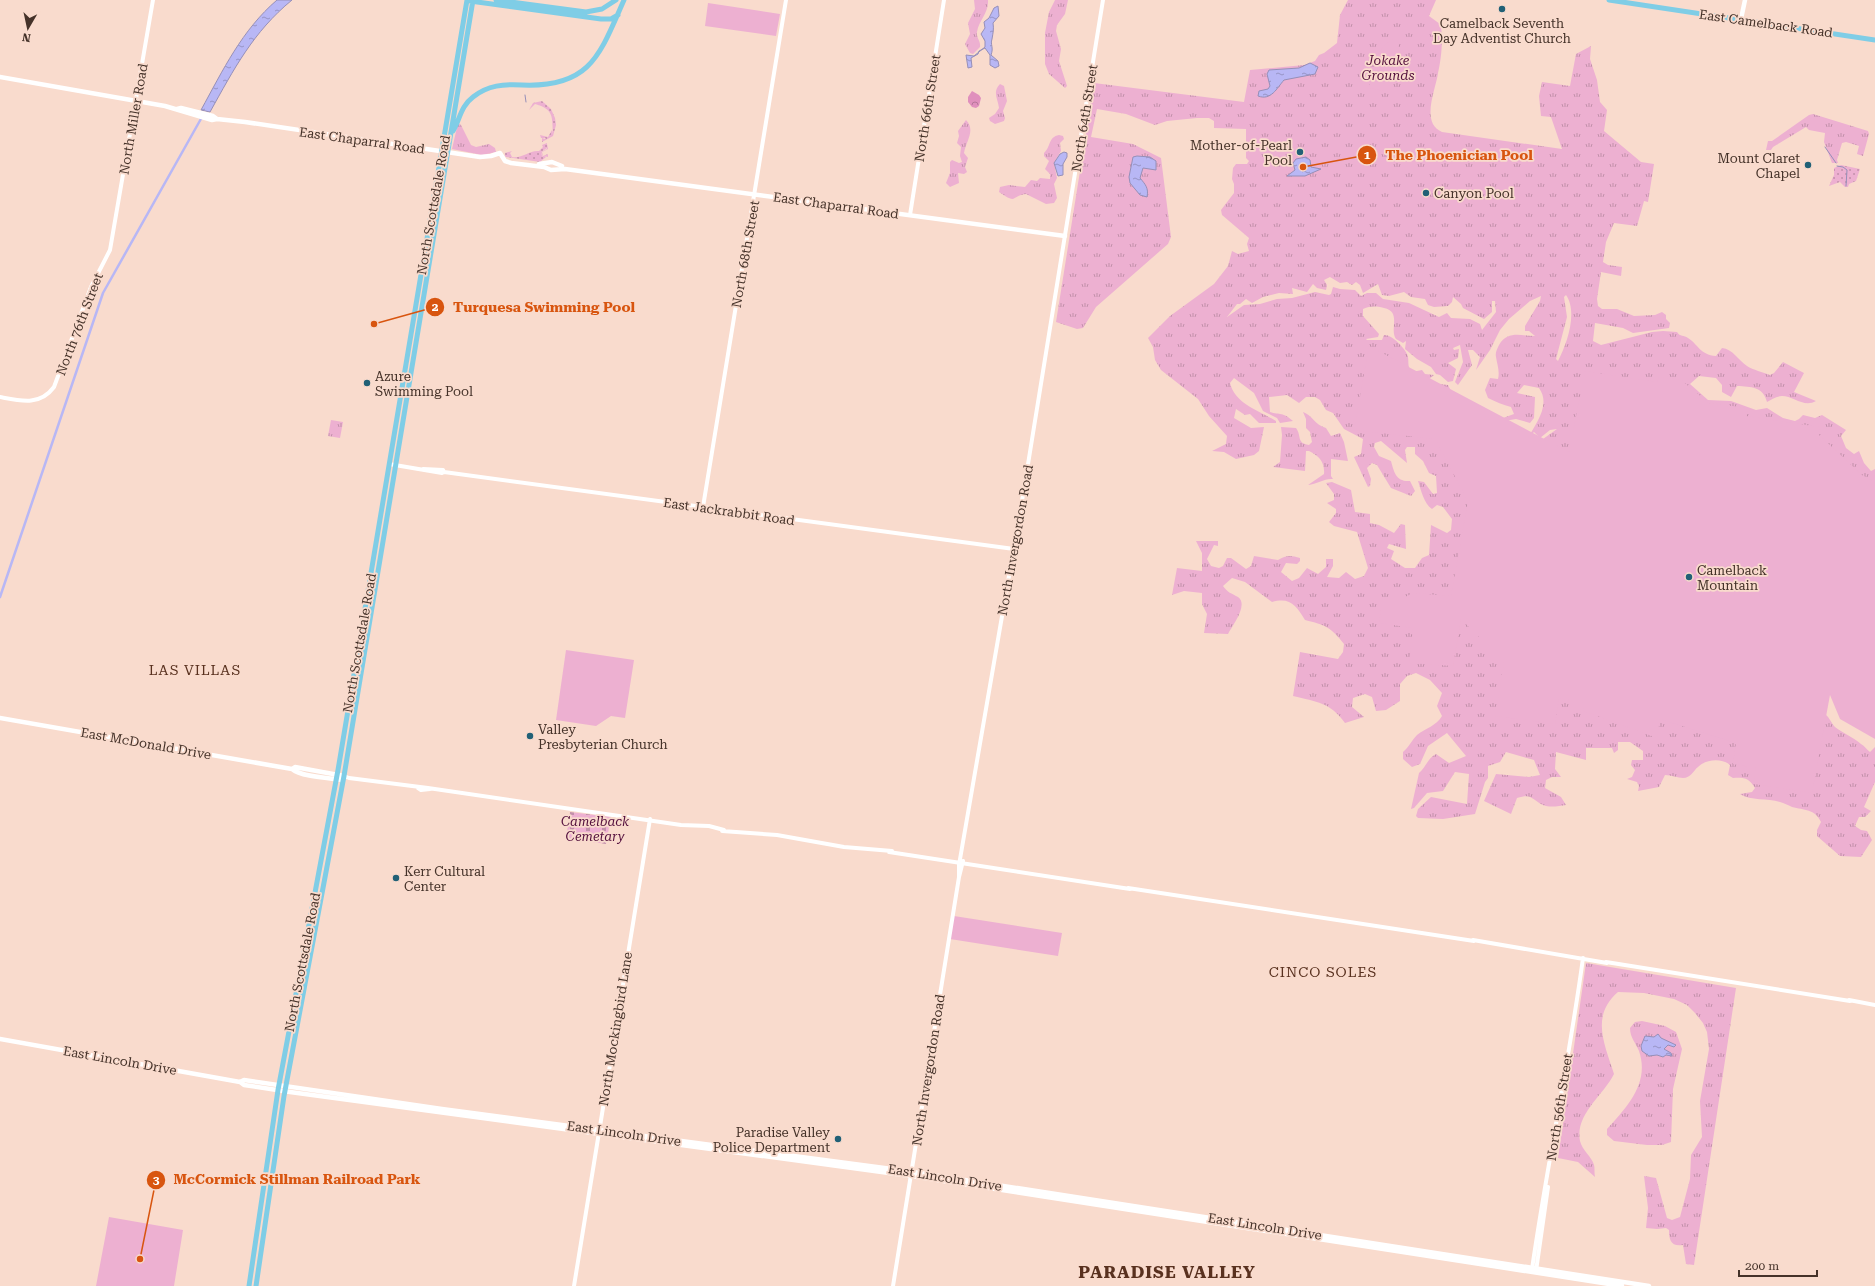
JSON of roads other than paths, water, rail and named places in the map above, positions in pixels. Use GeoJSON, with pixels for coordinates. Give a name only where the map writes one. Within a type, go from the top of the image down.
{"type":"FeatureCollection","features":[{"type":"Feature","properties":{"kind":"main road"},"geometry":{"type":"LineString","coordinates":[[470,0],[589,12],[602,9],[616,0]]}},
{"type":"Feature","properties":{"kind":"main road","name":"North Scottsdale Road"},"geometry":{"type":"LineString","coordinates":[[249,1286],[278,1088],[336,777],[399,402],[445,152],[451,133],[470,0]]}},
{"type":"Feature","properties":{"kind":"main road","name":"North Scottsdale Road"},"geometry":{"type":"LineString","coordinates":[[256,1286],[285,1089],[345,778],[407,403],[445,152],[470,0]]}},
{"type":"Feature","properties":{"kind":"main road"},"geometry":{"type":"LineString","coordinates":[[496,0],[604,19],[618,15]]}},
{"type":"Feature","properties":{"kind":"main road"},"geometry":{"type":"LineString","coordinates":[[451,133],[465,105],[473,97],[485,90],[502,84],[533,86],[560,82],[585,69],[602,51],[624,0]]}},
{"type":"Feature","properties":{"kind":"main road","name":"East Camelback Road"},"geometry":{"type":"LineString","coordinates":[[1609,0],[1875,40]]}},
{"type":"Feature","properties":{"kind":"main road"},"geometry":{"type":"LineString","coordinates":[[1741,19],[1745,0]]}},
{"type":"Feature","properties":{"kind":"main road","name":"East Chaparral Road"},"geometry":{"type":"LineString","coordinates":[[0,77],[136,100],[177,109],[180,112],[198,114],[216,119],[480,157],[500,153],[504,159],[511,163],[548,166],[552,170],[555,167],[1065,236]]}},
{"type":"Feature","properties":{"kind":"main road"},"geometry":{"type":"LineString","coordinates":[[403,382],[410,384]]}},
{"type":"Feature","properties":{"kind":"main road"},"geometry":{"type":"LineString","coordinates":[[399,402],[407,403]]}},
{"type":"Feature","properties":{"kind":"main road","name":"East McDonald Drive"},"geometry":{"type":"LineString","coordinates":[[0,718],[292,769],[295,767],[345,778]]}},
{"type":"Feature","properties":{"kind":"main road","name":"East Lincoln Drive"},"geometry":{"type":"LineString","coordinates":[[0,1039],[240,1082],[244,1080],[278,1088],[866,1167],[1534,1270],[1649,1286]]}},
{"type":"Feature","properties":{"kind":"main road"},"geometry":{"type":"LineString","coordinates":[[269,1152],[275,1153]]}},
{"type":"Feature","properties":{"kind":"main road"},"geometry":{"type":"LineString","coordinates":[[264,1225],[263,1216],[265,1202],[262,1196],[266,1193],[271,1180]]}},
{"type":"Feature","properties":{"kind":"main road","name":"East Lincoln Drive"},"geometry":{"type":"LineString","coordinates":[[1534,1270],[1622,1286]]}},
{"type":"Feature","properties":{"kind":"main road"},"geometry":{"type":"LineString","coordinates":[[252,1286],[258,1273]]}},
{"type":"Feature","properties":{"kind":"street","name":"North Miller Road"},"geometry":{"type":"LineString","coordinates":[[112,239],[153,0]]}},
{"type":"Feature","properties":{"kind":"street","name":"North 68th Street"},"geometry":{"type":"LineString","coordinates":[[703,507],[786,0]]}},
{"type":"Feature","properties":{"kind":"street","name":"North 66th Street"},"geometry":{"type":"LineString","coordinates":[[910,215],[944,0]]}},
{"type":"Feature","properties":{"kind":"street","name":"North 64th Street"},"geometry":{"type":"LineString","coordinates":[[1065,236],[1103,0]]}},
{"type":"Feature","properties":{"kind":"street","name":"North Invergordon Road"},"geometry":{"type":"LineString","coordinates":[[893,1286],[961,862],[1065,236]]}},
{"type":"Feature","properties":{"kind":"street","name":"North 76th Street"},"geometry":{"type":"LineString","coordinates":[[0,397],[21,401],[37,400],[48,395],[54,387],[87,298],[108,254],[112,239]]}},
{"type":"Feature","properties":{"kind":"street","name":"East Jackrabbit Road"},"geometry":{"type":"LineString","coordinates":[[389,464],[423,469],[443,470],[444,472],[1014,549]]}},
{"type":"Feature","properties":{"kind":"street","name":"East McDonald Drive"},"geometry":{"type":"LineString","coordinates":[[345,778],[418,788],[421,790],[430,789],[984,865],[1875,1005]]}},
{"type":"Feature","properties":{"kind":"street","name":"North Mockingbird Lane"},"geometry":{"type":"LineString","coordinates":[[574,1286],[650,819]]}},
{"type":"Feature","properties":{"kind":"street","name":"North 56th Street"},"geometry":{"type":"LineString","coordinates":[[1534,1270],[1542,1201],[1548,1178],[1576,1001],[1581,958]]}},
{"type":"Feature","properties":{"kind":"water"},"geometry":{"type":"Polygon","coordinates":[[[277,0],[292,0],[278,12],[255,38],[236,66],[210,112],[201,110],[243,37],[253,24],[277,0]]]}},
{"type":"Feature","properties":{"kind":"water"},"geometry":{"type":"Polygon","coordinates":[[[998,6],[999,16],[993,23],[991,55],[998,61],[999,66],[995,68],[990,65],[990,55],[985,48],[982,50],[985,47],[985,41],[981,34],[985,28],[984,22],[989,18],[994,8],[998,6]]]}},
{"type":"Feature","properties":{"kind":"water"},"geometry":{"type":"Polygon","coordinates":[[[979,52],[978,54],[971,58],[972,67],[968,68],[966,55],[974,56],[979,52]]]}},
{"type":"Feature","properties":{"kind":"water"},"geometry":{"type":"Polygon","coordinates":[[[1310,63],[1318,67],[1315,74],[1284,80],[1273,93],[1267,97],[1258,96],[1259,91],[1268,89],[1270,86],[1267,74],[1269,70],[1299,68],[1310,63]]]}},
{"type":"Feature","properties":{"kind":"water"},"geometry":{"type":"Polygon","coordinates":[[[1064,152],[1067,153],[1067,157],[1063,164],[1063,175],[1058,176],[1054,163],[1060,154],[1064,152]]]}},
{"type":"Feature","properties":{"kind":"water"},"geometry":{"type":"Polygon","coordinates":[[[1133,157],[1150,157],[1156,161],[1156,170],[1143,168],[1140,178],[1147,189],[1147,197],[1140,195],[1130,183],[1129,177],[1133,157]]]}},
{"type":"Feature","properties":{"kind":"water"},"geometry":{"type":"Polygon","coordinates":[[[1306,157],[1310,160],[1311,167],[1321,169],[1305,176],[1287,176],[1295,170],[1293,163],[1296,159],[1306,157]]]}},
{"type":"Feature","properties":{"kind":"water"},"geometry":{"type":"Polygon","coordinates":[[[1658,1034],[1661,1038],[1676,1045],[1674,1047],[1668,1045],[1664,1049],[1671,1053],[1672,1056],[1649,1056],[1642,1051],[1641,1046],[1645,1036],[1654,1037],[1658,1034]]]}},
{"type":"Feature","properties":{"kind":"waterway"},"geometry":{"type":"LineString","coordinates":[[525,95],[526,102]]}},
{"type":"Feature","properties":{"kind":"waterway"},"geometry":{"type":"LineString","coordinates":[[0,597],[103,293],[202,117]]}},
{"type":"Feature","properties":{"kind":"waterway"},"geometry":{"type":"LineString","coordinates":[[1825,147],[1836,163]]}},
{"type":"Feature","properties":{"kind":"waterway"},"geometry":{"type":"LineString","coordinates":[[1837,166],[1843,167],[1847,170],[1846,186]]}},
{"type":"Feature","properties":{"kind":"place","name":"Camelback Seventh Day Adventist Church"},"geometry":{"type":"Point","coordinates":[1502,9]}},
{"type":"Feature","properties":{"kind":"place","name":"Mother-of-Pearl Pool"},"geometry":{"type":"Point","coordinates":[1300,152]}},
{"type":"Feature","properties":{"kind":"place","name":"Mount Claret Chapel"},"geometry":{"type":"Point","coordinates":[1808,165]}},
{"type":"Feature","properties":{"kind":"place","name":"The Phoenician Pool"},"geometry":{"type":"Point","coordinates":[1303,167]}},
{"type":"Feature","properties":{"kind":"place","name":"Canyon Pool"},"geometry":{"type":"Point","coordinates":[1426,193]}},
{"type":"Feature","properties":{"kind":"place","name":"Turquesa Swimming Pool"},"geometry":{"type":"Point","coordinates":[374,324]}},
{"type":"Feature","properties":{"kind":"place","name":"Azure Swimming Pool"},"geometry":{"type":"Point","coordinates":[367,383]}},
{"type":"Feature","properties":{"kind":"place","name":"Camelback Mountain"},"geometry":{"type":"Point","coordinates":[1689,577]}},
{"type":"Feature","properties":{"kind":"place","name":"Valley Presbyterian Church"},"geometry":{"type":"Point","coordinates":[530,736]}},
{"type":"Feature","properties":{"kind":"place","name":"Kerr Cultural Center"},"geometry":{"type":"Point","coordinates":[396,878]}},
{"type":"Feature","properties":{"kind":"place","name":"Paradise Valley Police Department"},"geometry":{"type":"Point","coordinates":[838,1139]}},
{"type":"Feature","properties":{"kind":"place","name":"McCormick Stillman Railroad Park"},"geometry":{"type":"Point","coordinates":[140,1259]}},
{"type":"Feature","properties":{"kind":"district","name":"LAS VILLAS"},"geometry":{"type":"Point","coordinates":[195,670]}},
{"type":"Feature","properties":{"kind":"district","name":"CINCO SOLES"},"geometry":{"type":"Point","coordinates":[1323,972]}},
{"type":"Feature","properties":{"kind":"district","name":"PARADISE VALLEY"},"geometry":{"type":"Point","coordinates":[1167,1272]}},
{"type":"Feature","properties":{"kind":"park label","name":"Jokake Grounds"},"geometry":{"type":"Point","coordinates":[1388,68]}},
{"type":"Feature","properties":{"kind":"park label","name":"Camelback Cemetary"},"geometry":{"type":"Point","coordinates":[595,828]}}]}
